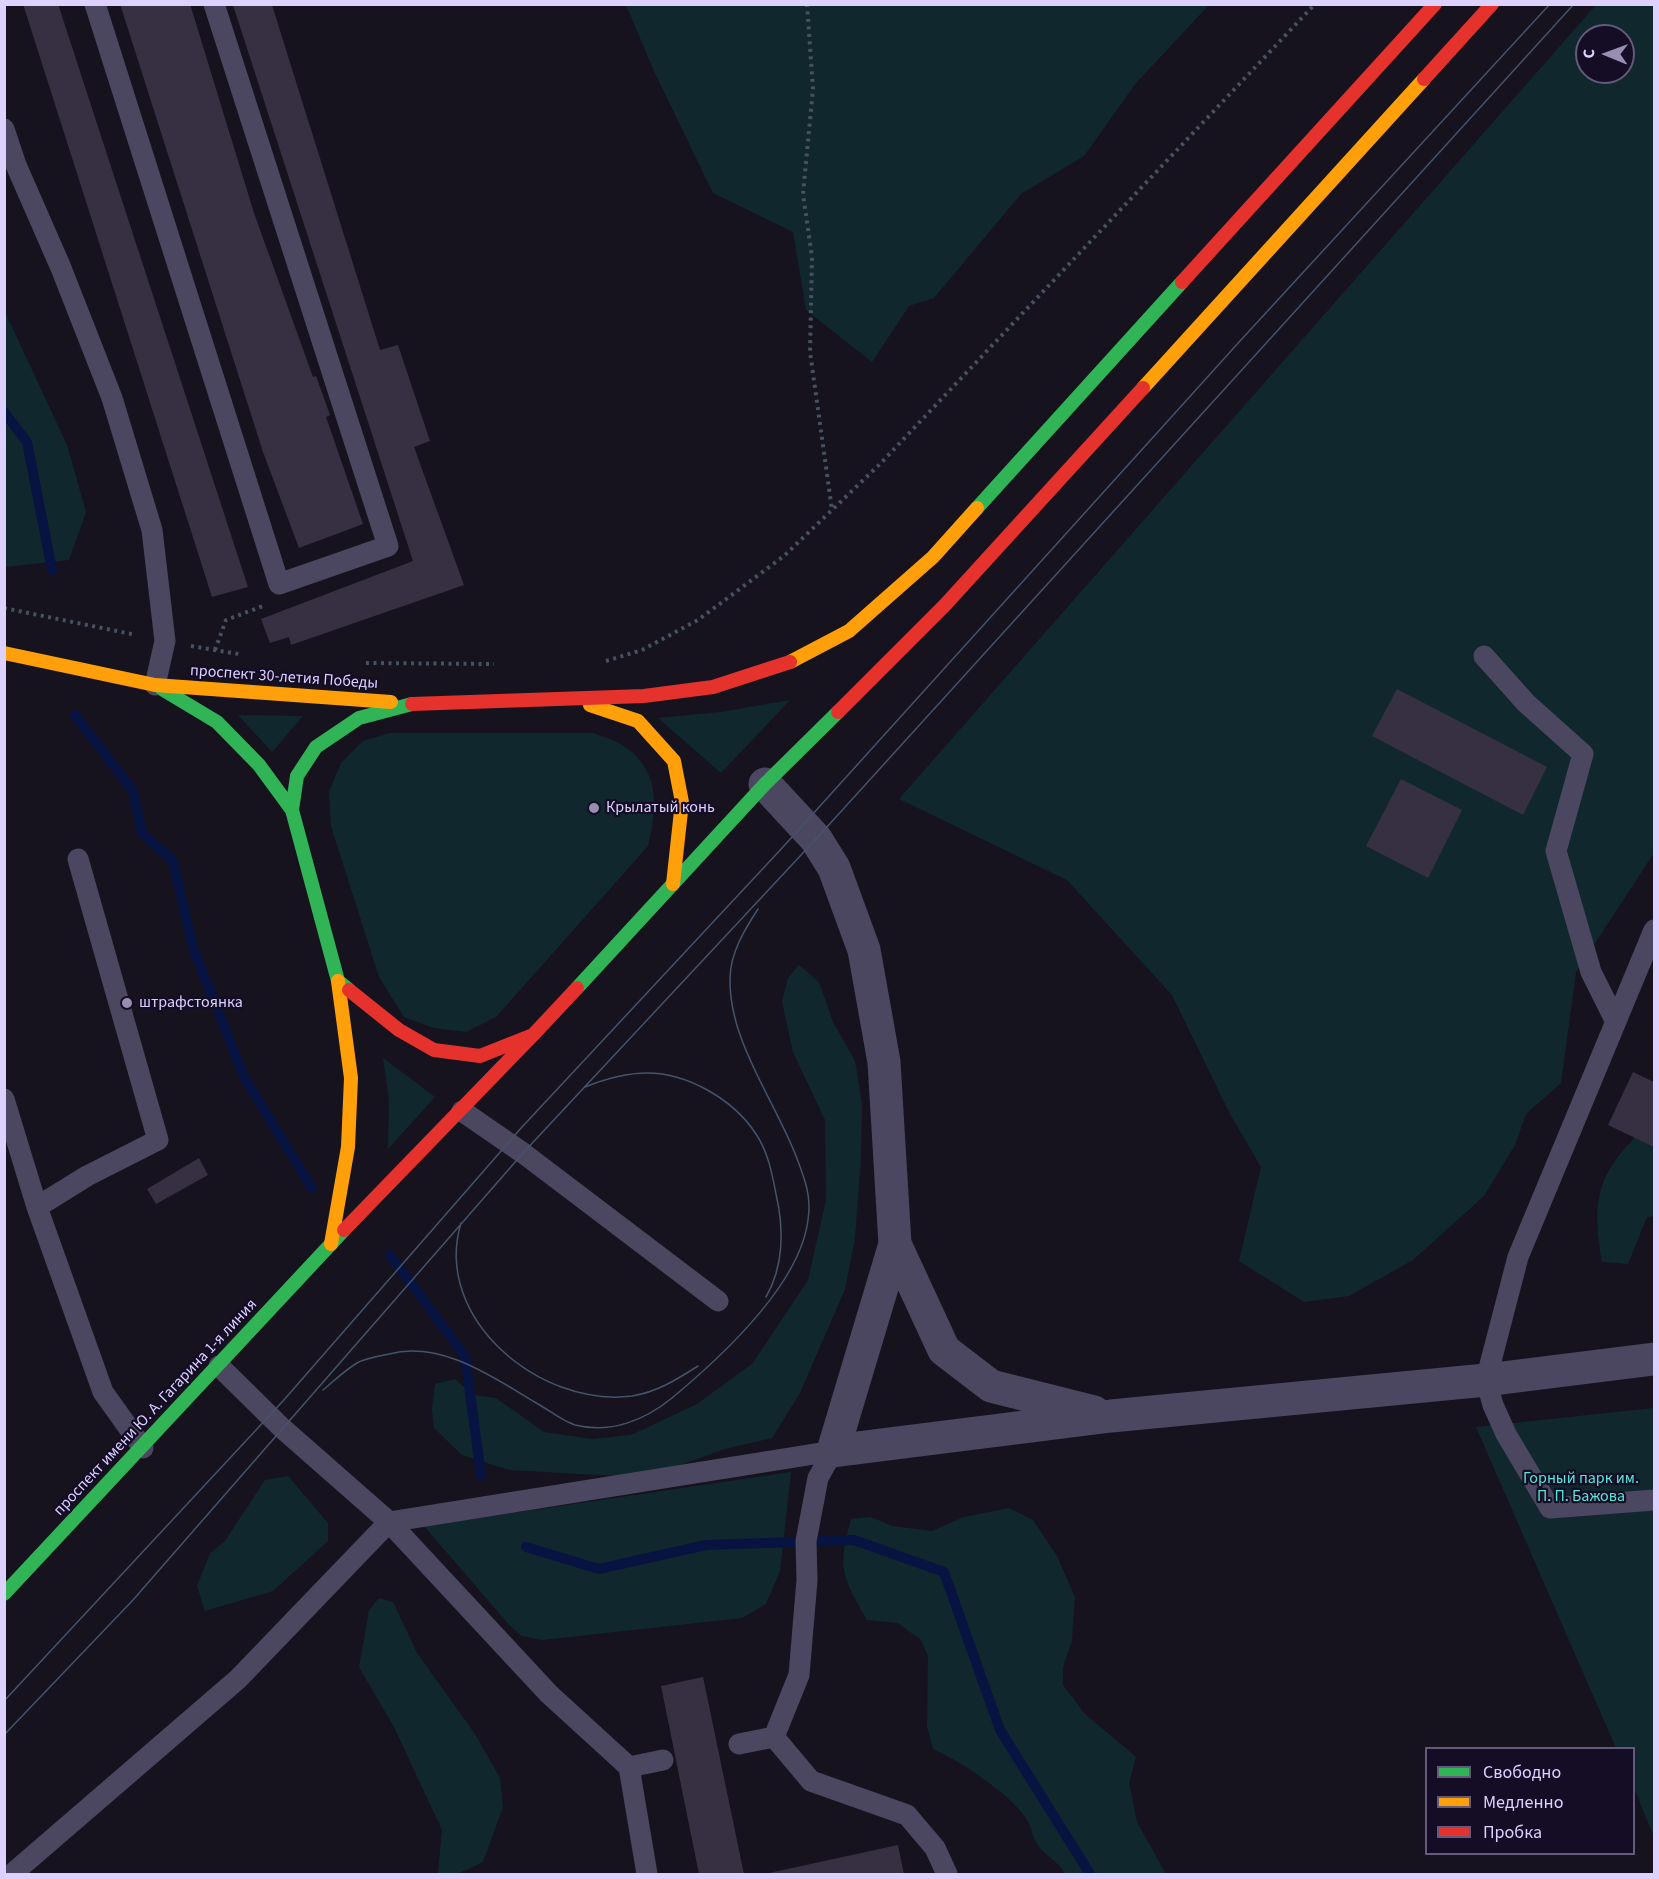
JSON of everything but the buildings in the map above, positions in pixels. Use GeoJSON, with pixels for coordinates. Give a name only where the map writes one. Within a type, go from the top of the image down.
{"type":"FeatureCollection","features":[{"type":"Feature","properties":{"kind":"main road"},"geometry":{"type":"LineString","coordinates":[[331,1244],[348,1147],[351,1078],[338,981],[292,810],[297,776],[316,747],[359,718],[411,704],[644,696],[713,687],[782,667],[849,632],[933,557],[1435,4]]}},
{"type":"Feature","properties":{"kind":"main road","name":"проспект имени Ю. А. Гагарина 1-я линия"},"geometry":{"type":"LineString","coordinates":[[4,1594],[143,1448],[331,1244],[462,1111],[765,784],[945,605],[1492,4]]}},
{"type":"Feature","properties":{"kind":"main road","name":"проспект 30-летия Победы"},"geometry":{"type":"LineString","coordinates":[[4,653],[155,685],[411,704]]}},
{"type":"Feature","properties":{"kind":"main road","name":"проспект 30-летия Победы"},"geometry":{"type":"LineString","coordinates":[[155,685],[217,722],[259,765],[292,810]]}},
{"type":"Feature","properties":{"kind":"main road"},"geometry":{"type":"LineString","coordinates":[[574,699],[638,721],[674,761],[682,802],[673,884]]}},
{"type":"Feature","properties":{"kind":"main road"},"geometry":{"type":"LineString","coordinates":[[338,981],[399,1030],[434,1050],[480,1056],[533,1035]]}},
{"type":"Feature","properties":{"kind":"street"},"geometry":{"type":"LineString","coordinates":[[765,784],[816,839],[834,868],[864,950],[884,1062],[895,1244],[833,1451],[1110,1416],[1486,1380],[1654,1359]]}},
{"type":"Feature","properties":{"kind":"street"},"geometry":{"type":"LineString","coordinates":[[895,1244],[944,1350],[991,1386],[1110,1416]]}},
{"type":"Feature","properties":{"kind":"lane"},"geometry":{"type":"LineString","coordinates":[[95,4],[279,584],[388,546],[214,4]]}},
{"type":"Feature","properties":{"kind":"lane"},"geometry":{"type":"LineString","coordinates":[[4,129],[16,165],[61,268],[112,398],[152,530],[165,641],[155,685]]}},
{"type":"Feature","properties":{"kind":"lane"},"geometry":{"type":"LineString","coordinates":[[1484,656],[1526,704],[1583,754],[1556,851],[1591,972],[1615,1020]]}},
{"type":"Feature","properties":{"kind":"lane"},"geometry":{"type":"LineString","coordinates":[[37,1208],[87,1176],[158,1140],[78,859]]}},
{"type":"Feature","properties":{"kind":"lane"},"geometry":{"type":"LineString","coordinates":[[1654,930],[1518,1257],[1486,1380],[1493,1405],[1506,1434],[1550,1508],[1654,1500]]}},
{"type":"Feature","properties":{"kind":"lane"},"geometry":{"type":"LineString","coordinates":[[4,1099],[37,1208],[103,1392],[143,1448]]}},
{"type":"Feature","properties":{"kind":"lane"},"geometry":{"type":"LineString","coordinates":[[462,1111],[523,1153],[718,1301]]}},
{"type":"Feature","properties":{"kind":"lane"},"geometry":{"type":"LineString","coordinates":[[219,1366],[282,1428],[388,1522],[549,1694],[629,1767],[647,1875]]}},
{"type":"Feature","properties":{"kind":"lane"},"geometry":{"type":"LineString","coordinates":[[12,1875],[238,1679],[388,1522],[833,1451]]}},
{"type":"Feature","properties":{"kind":"lane"},"geometry":{"type":"LineString","coordinates":[[774,1737],[799,1675],[807,1580],[806,1541],[818,1478],[833,1451]]}},
{"type":"Feature","properties":{"kind":"lane"},"geometry":{"type":"LineString","coordinates":[[739,1744],[774,1737]]}},
{"type":"Feature","properties":{"kind":"lane"},"geometry":{"type":"LineString","coordinates":[[774,1737],[811,1781],[907,1815],[935,1848],[947,1875]]}},
{"type":"Feature","properties":{"kind":"lane"},"geometry":{"type":"LineString","coordinates":[[629,1767],[663,1760]]}},
{"type":"Feature","properties":{"kind":"path"},"geometry":{"type":"LineString","coordinates":[[807,4],[813,89],[803,194],[812,257],[810,352],[832,510]]}},
{"type":"Feature","properties":{"kind":"path"},"geometry":{"type":"LineString","coordinates":[[602,662],[642,650],[698,620],[784,555],[946,395],[1315,4]]}},
{"type":"Feature","properties":{"kind":"path"},"geometry":{"type":"LineString","coordinates":[[215,650],[226,620],[266,604],[279,584]]}},
{"type":"Feature","properties":{"kind":"path"},"geometry":{"type":"LineString","coordinates":[[4,608],[248,656]]}},
{"type":"Feature","properties":{"kind":"path"},"geometry":{"type":"LineString","coordinates":[[360,663],[500,664]]}},
{"type":"Feature","properties":{"kind":"green space"},"geometry":{"type":"Polygon","coordinates":[[[626,5],[1209,5],[1136,83],[1084,156],[1021,194],[934,298],[909,306],[872,362],[806,310],[793,232],[713,193],[654,71],[626,5]]]}},
{"type":"Feature","properties":{"kind":"green space"},"geometry":{"type":"Polygon","coordinates":[[[1596,5],[1654,5],[1654,853],[1576,972],[1561,1083],[1526,1114],[1515,1145],[1484,1196],[1413,1260],[1349,1296],[1304,1302],[1239,1261],[1261,1167],[1230,1114],[1172,995],[1067,880],[899,799],[1575,29],[1575,84],[1635,84],[1635,24],[1579,24],[1596,5]]]}},
{"type":"Feature","properties":{"kind":"green space"},"geometry":{"type":"Polygon","coordinates":[[[5,312],[67,445],[86,512],[69,560],[5,567],[5,312]]]}},
{"type":"Feature","properties":{"kind":"green space"},"geometry":{"type":"Polygon","coordinates":[[[790,700],[721,773],[658,718],[721,712],[790,700]]]}},
{"type":"Feature","properties":{"kind":"green space"},"geometry":{"type":"Polygon","coordinates":[[[238,715],[303,716],[272,752],[238,715]]]}},
{"type":"Feature","properties":{"kind":"green space"},"geometry":{"type":"Polygon","coordinates":[[[390,733],[593,733],[624,746],[645,767],[650,779],[654,805],[648,846],[496,1017],[466,1032],[434,1028],[404,1017],[379,977],[331,826],[329,792],[341,763],[363,741],[390,733]]]}},
{"type":"Feature","properties":{"kind":"green space"},"geometry":{"type":"Polygon","coordinates":[[[799,965],[819,982],[833,1022],[855,1061],[862,1104],[861,1158],[855,1238],[845,1289],[800,1393],[772,1438],[725,1449],[669,1469],[617,1476],[509,1470],[462,1455],[434,1428],[432,1409],[435,1384],[455,1379],[473,1395],[496,1398],[544,1432],[592,1439],[631,1435],[697,1404],[753,1363],[808,1280],[826,1200],[825,1120],[793,1052],[782,1002],[788,978],[799,965]]]}},
{"type":"Feature","properties":{"kind":"green space"},"geometry":{"type":"Polygon","coordinates":[[[383,1058],[435,1097],[388,1149],[389,1100],[383,1058]]]}},
{"type":"Feature","properties":{"kind":"green space"},"geometry":{"type":"Polygon","coordinates":[[[1654,1079],[1654,1216],[1647,1217],[1628,1264],[1602,1262],[1598,1225],[1600,1195],[1611,1167],[1634,1139],[1635,1104],[1654,1079]]]}},
{"type":"Feature","properties":{"kind":"green space","name":"Горный парк им. П. П. Бажова"},"geometry":{"type":"Polygon","coordinates":[[[1654,1408],[1654,1837],[1635,1790],[1635,1747],[1616,1747],[1476,1427],[1654,1408]]]}},
{"type":"Feature","properties":{"kind":"green space"},"geometry":{"type":"Polygon","coordinates":[[[791,1472],[780,1571],[766,1604],[742,1618],[542,1640],[522,1636],[511,1627],[424,1526],[791,1472]]]}},
{"type":"Feature","properties":{"kind":"green space"},"geometry":{"type":"Polygon","coordinates":[[[288,1476],[328,1523],[328,1541],[273,1591],[205,1611],[197,1586],[210,1553],[225,1541],[265,1480],[288,1476]]]}},
{"type":"Feature","properties":{"kind":"green space"},"geometry":{"type":"Polygon","coordinates":[[[1009,1508],[1033,1520],[1057,1556],[1075,1597],[1072,1640],[1063,1667],[1063,1685],[1085,1714],[1136,1757],[1129,1783],[1137,1822],[1166,1874],[1065,1874],[1040,1848],[1026,1818],[1008,1798],[970,1770],[933,1749],[927,1726],[928,1656],[921,1640],[898,1623],[867,1620],[847,1582],[843,1561],[851,1519],[871,1517],[892,1526],[932,1531],[964,1517],[1009,1508]]]}},
{"type":"Feature","properties":{"kind":"green space"},"geometry":{"type":"Polygon","coordinates":[[[379,1598],[393,1602],[417,1653],[475,1734],[500,1778],[503,1807],[483,1862],[457,1874],[438,1874],[442,1830],[394,1727],[359,1667],[369,1610],[379,1598]]]}},
{"type":"Feature","properties":{"kind":"waterway"},"geometry":{"type":"LineString","coordinates":[[4,412],[27,442],[52,570]]}},
{"type":"Feature","properties":{"kind":"waterway"},"geometry":{"type":"LineString","coordinates":[[75,715],[133,791],[142,833],[173,861],[193,948],[245,1079],[312,1188]]}},
{"type":"Feature","properties":{"kind":"waterway"},"geometry":{"type":"LineString","coordinates":[[390,1255],[465,1356],[481,1475]]}},
{"type":"Feature","properties":{"kind":"waterway"},"geometry":{"type":"LineString","coordinates":[[526,1547],[599,1569],[706,1545],[854,1540],[944,1572],[1000,1730],[1090,1874]]}},
{"type":"Feature","properties":{"kind":"tram line"},"geometry":{"type":"LineString","coordinates":[[4,1701],[283,1401],[522,1127],[783,847],[1240,341],[1550,4]]}},
{"type":"Feature","properties":{"kind":"tram line"},"geometry":{"type":"LineString","coordinates":[[4,1735],[133,1600],[523,1153],[816,839],[1574,4]]}},
{"type":"Feature","properties":{"kind":"tram line"},"geometry":{"type":"LineString","coordinates":[[323,1390],[348,1369],[364,1360],[409,1351],[428,1352],[467,1364],[570,1423],[602,1428],[639,1419],[662,1406],[712,1362],[755,1318],[790,1270],[802,1245],[809,1211],[806,1187],[799,1164],[754,1069],[737,1025],[732,1002],[730,979],[735,951],[758,909]]}},
{"type":"Feature","properties":{"kind":"tram line"},"geometry":{"type":"LineString","coordinates":[[585,1087],[623,1075],[663,1074],[694,1083],[709,1091],[723,1100],[747,1122],[767,1155],[779,1207],[781,1247],[776,1273],[766,1297]]}},
{"type":"Feature","properties":{"kind":"tram line"},"geometry":{"type":"LineString","coordinates":[[461,1223],[456,1258],[463,1292],[478,1323],[502,1350],[530,1372],[563,1388],[597,1396],[632,1396],[674,1381],[698,1366]]}},
{"type":"Feature","properties":{"kind":"traffic: fast"},"geometry":{"type":"LineString","coordinates":[[977,508],[1182,282]]}},
{"type":"Feature","properties":{"kind":"traffic: fast"},"geometry":{"type":"LineString","coordinates":[[162,689],[217,722],[259,765],[292,810]]}},
{"type":"Feature","properties":{"kind":"traffic: fast"},"geometry":{"type":"LineString","coordinates":[[349,990],[338,981],[292,810],[297,776],[316,747],[359,718],[412,704]]}},
{"type":"Feature","properties":{"kind":"traffic: fast"},"geometry":{"type":"LineString","coordinates":[[577,988],[765,784],[838,712]]}},
{"type":"Feature","properties":{"kind":"traffic: fast"},"geometry":{"type":"LineString","coordinates":[[4,1594],[344,1230]]}},
{"type":"Feature","properties":{"kind":"traffic: slow"},"geometry":{"type":"LineString","coordinates":[[1143,388],[1424,79]]}},
{"type":"Feature","properties":{"kind":"traffic: slow"},"geometry":{"type":"LineString","coordinates":[[790,662],[849,631],[933,557],[977,508]]}},
{"type":"Feature","properties":{"kind":"traffic: slow"},"geometry":{"type":"LineString","coordinates":[[4,653],[155,685],[391,702]]}},
{"type":"Feature","properties":{"kind":"traffic: slow"},"geometry":{"type":"LineString","coordinates":[[590,705],[638,721],[674,761],[682,802],[673,884]]}},
{"type":"Feature","properties":{"kind":"traffic: slow"},"geometry":{"type":"LineString","coordinates":[[331,1244],[348,1147],[351,1078],[338,981]]}},
{"type":"Feature","properties":{"kind":"traffic: jam"},"geometry":{"type":"LineString","coordinates":[[1182,282],[1435,4]]}},
{"type":"Feature","properties":{"kind":"traffic: jam"},"geometry":{"type":"LineString","coordinates":[[1424,79],[1492,4]]}},
{"type":"Feature","properties":{"kind":"traffic: jam"},"geometry":{"type":"LineString","coordinates":[[838,712],[945,605],[1143,388]]}},
{"type":"Feature","properties":{"kind":"traffic: jam"},"geometry":{"type":"LineString","coordinates":[[412,704],[644,696],[713,687],[790,662]]}},
{"type":"Feature","properties":{"kind":"traffic: jam"},"geometry":{"type":"LineString","coordinates":[[349,990],[399,1030],[434,1050],[480,1056],[533,1035],[577,988]]}},
{"type":"Feature","properties":{"kind":"traffic: jam"},"geometry":{"type":"LineString","coordinates":[[344,1230],[533,1035]]}},
{"type":"Feature","properties":{"kind":"place","name":"Крылатый конь"},"geometry":{"type":"Point","coordinates":[594,808]}},
{"type":"Feature","properties":{"kind":"place","name":"штрафстоянка"},"geometry":{"type":"Point","coordinates":[127,1003]}}]}
